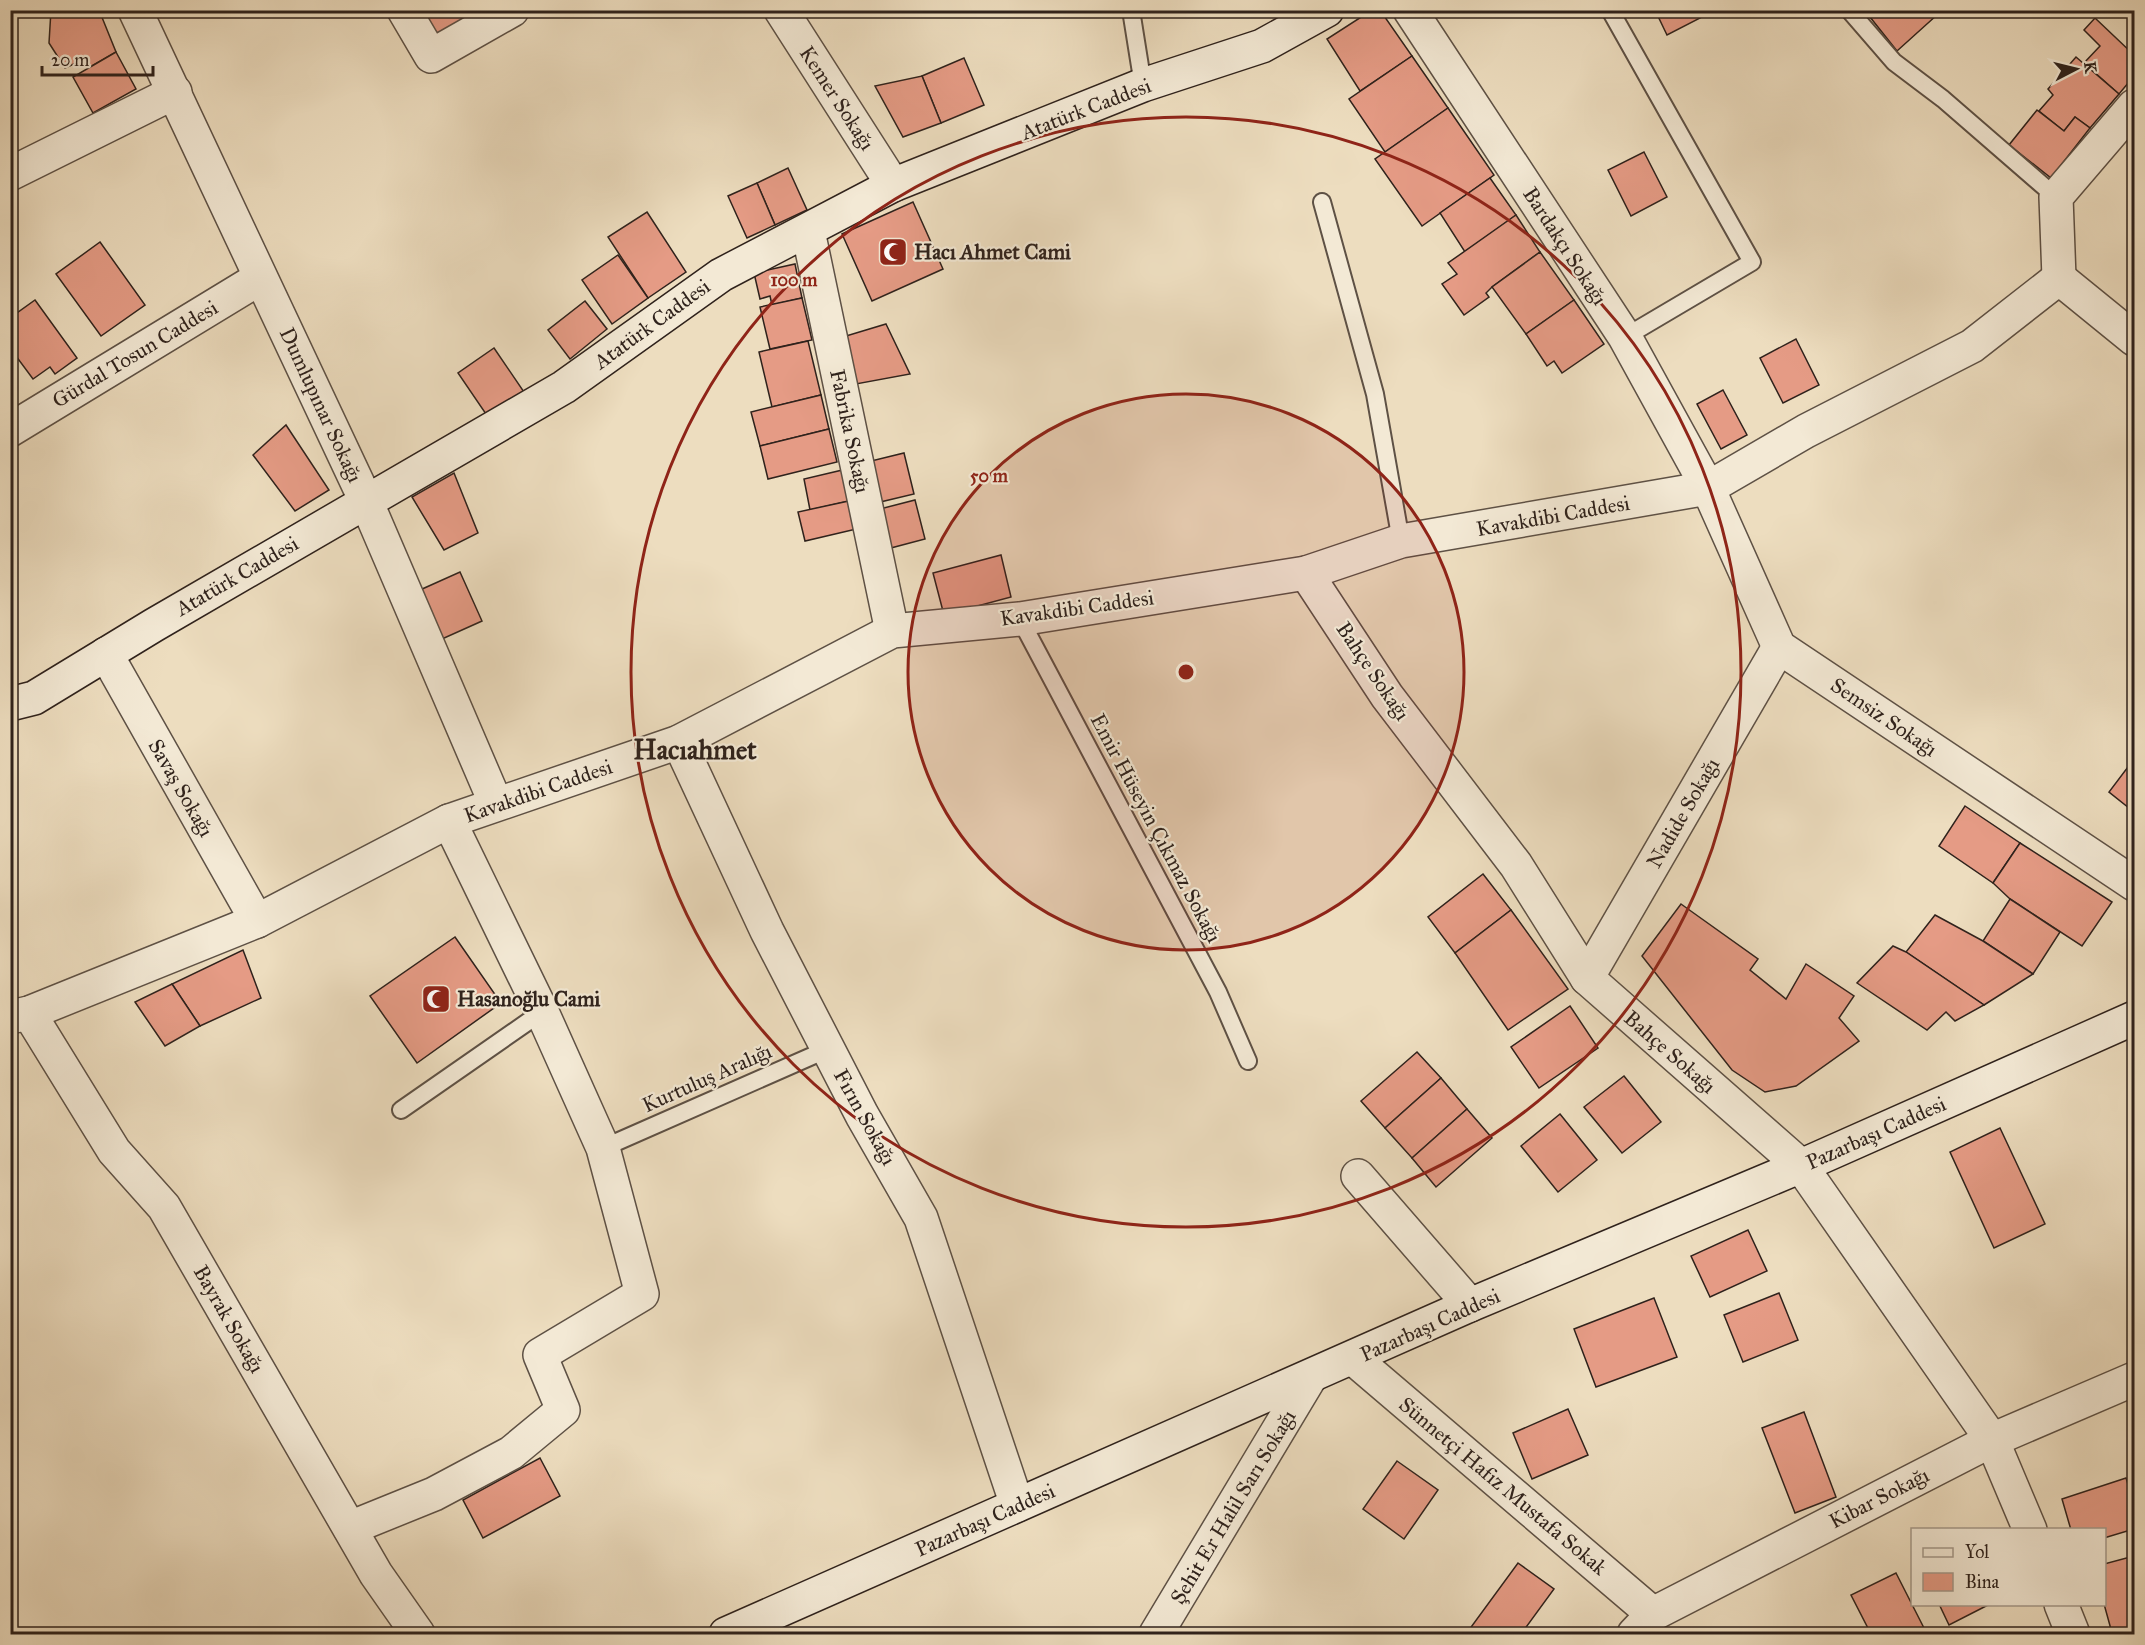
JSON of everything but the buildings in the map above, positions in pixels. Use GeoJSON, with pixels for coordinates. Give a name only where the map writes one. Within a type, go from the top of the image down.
{"type":"FeatureCollection","features":[{"type":"Feature","properties":{"kind":"street","name":"Dumlupınar Sokağı"},"geometry":{"type":"LineString","coordinates":[[135,10],[366,501],[496,804]]}},
{"type":"Feature","properties":{"kind":"street"},"geometry":{"type":"LineString","coordinates":[[404,10],[431,56],[512,10]]}},
{"type":"Feature","properties":{"kind":"street","name":"Kemer Sokağı"},"geometry":{"type":"LineString","coordinates":[[781,10],[893,185]]}},
{"type":"Feature","properties":{"kind":"street","name":"Atatürk Caddesi"},"geometry":{"type":"LineString","coordinates":[[10,704],[34,698],[366,501],[564,387],[721,275],[893,185],[1143,85],[1262,46],[1327,10]]}},
{"type":"Feature","properties":{"kind":"street","name":"Bardakçı Sokağı"},"geometry":{"type":"LineString","coordinates":[[1410,10],[1625,337],[1708,488]]}},
{"type":"Feature","properties":{"kind":"street"},"geometry":{"type":"LineString","coordinates":[[10,174],[175,92]]}},
{"type":"Feature","properties":{"kind":"street"},"geometry":{"type":"LineString","coordinates":[[2134,106],[2056,197],[2059,278],[2134,339]]}},
{"type":"Feature","properties":{"kind":"street","name":"Fabrika Sokağı"},"geometry":{"type":"LineString","coordinates":[[808,231],[892,631]]}},
{"type":"Feature","properties":{"kind":"street","name":"Gürdal Tosun Caddesi"},"geometry":{"type":"LineString","coordinates":[[10,430],[260,278]]}},
{"type":"Feature","properties":{"kind":"street","name":"Kavakdibi Caddesi"},"geometry":{"type":"LineString","coordinates":[[20,1015],[257,921],[449,821],[679,742],[892,631],[1020,619],[1306,573],[1401,541],[1708,488],[1806,431],[1972,346],[2059,278]]}},
{"type":"Feature","properties":{"kind":"street"},"geometry":{"type":"LineString","coordinates":[[1708,488],[1779,647]]}},
{"type":"Feature","properties":{"kind":"street","name":"Bahçe Sokağı"},"geometry":{"type":"LineString","coordinates":[[1306,573],[1387,696],[1516,865],[1587,978],[1801,1166],[1992,1440],[2029,1528]]}},
{"type":"Feature","properties":{"kind":"street","name":"Semsiz Sokağı"},"geometry":{"type":"LineString","coordinates":[[1779,647],[2134,884]]}},
{"type":"Feature","properties":{"kind":"street","name":"Nadide Sokağı"},"geometry":{"type":"LineString","coordinates":[[1587,978],[1779,647]]}},
{"type":"Feature","properties":{"kind":"street","name":"Savaş Sokağı"},"geometry":{"type":"LineString","coordinates":[[106,654],[257,921]]}},
{"type":"Feature","properties":{"kind":"street","name":"Fırın Sokağı"},"geometry":{"type":"LineString","coordinates":[[679,742],[767,931],[862,1115],[921,1218],[1017,1505]]}},
{"type":"Feature","properties":{"kind":"street"},"geometry":{"type":"LineString","coordinates":[[350,1528],[434,1494],[511,1453],[563,1410],[540,1354],[642,1294],[603,1148],[542,1012],[449,821]]}},
{"type":"Feature","properties":{"kind":"street","name":"Bayrak Sokağı"},"geometry":{"type":"LineString","coordinates":[[20,1015],[114,1151],[164,1207],[376,1574],[418,1635]]}},
{"type":"Feature","properties":{"kind":"street","name":"Pazarbaşı Caddesi"},"geometry":{"type":"LineString","coordinates":[[726,1635],[1017,1505],[1354,1359],[1470,1305],[1801,1166],[2134,1018]]}},
{"type":"Feature","properties":{"kind":"street"},"geometry":{"type":"LineString","coordinates":[[1358,1176],[1470,1305]]}},
{"type":"Feature","properties":{"kind":"street","name":"Sünnetçi Hafız Mustafa Sokak"},"geometry":{"type":"LineString","coordinates":[[1354,1359],[1643,1624]]}},
{"type":"Feature","properties":{"kind":"street","name":"Şehit Er Halil Sarı Sokağı"},"geometry":{"type":"LineString","coordinates":[[1156,1635],[1309,1378]]}},
{"type":"Feature","properties":{"kind":"street","name":"Kibar Sokağı"},"geometry":{"type":"LineString","coordinates":[[1643,1624],[1992,1440],[2134,1379]]}},
{"type":"Feature","properties":{"kind":"street"},"geometry":{"type":"LineString","coordinates":[[2061,1606],[2073,1635]]}},
{"type":"Feature","properties":{"kind":"lane"},"geometry":{"type":"LineString","coordinates":[[1131,10],[1143,85]]}},
{"type":"Feature","properties":{"kind":"lane"},"geometry":{"type":"LineString","coordinates":[[1610,10],[1752,262],[1625,337]]}},
{"type":"Feature","properties":{"kind":"lane"},"geometry":{"type":"LineString","coordinates":[[1850,10],[1894,62],[1943,99],[2056,197]]}},
{"type":"Feature","properties":{"kind":"lane"},"geometry":{"type":"LineString","coordinates":[[1322,202],[1375,394],[1401,541]]}},
{"type":"Feature","properties":{"kind":"lane","name":"Emir Hüseyin Çıkmaz Sokağı"},"geometry":{"type":"LineString","coordinates":[[1020,619],[1218,992],[1248,1061]]}},
{"type":"Feature","properties":{"kind":"lane"},"geometry":{"type":"LineString","coordinates":[[401,1110],[542,1012]]}},
{"type":"Feature","properties":{"kind":"lane","name":"Kurtuluş Aralığı"},"geometry":{"type":"LineString","coordinates":[[603,1148],[828,1049]]}},
{"type":"Feature","properties":{"kind":"place","name":"Hacı Ahmet Cami"},"geometry":{"type":"Point","coordinates":[893,252]}},
{"type":"Feature","properties":{"kind":"place","name":"Hasanoğlu Cami"},"geometry":{"type":"Point","coordinates":[436,999]}},
{"type":"Feature","properties":{"kind":"district","name":"Hacıahmet"},"geometry":{"type":"Point","coordinates":[695,750]}}]}
